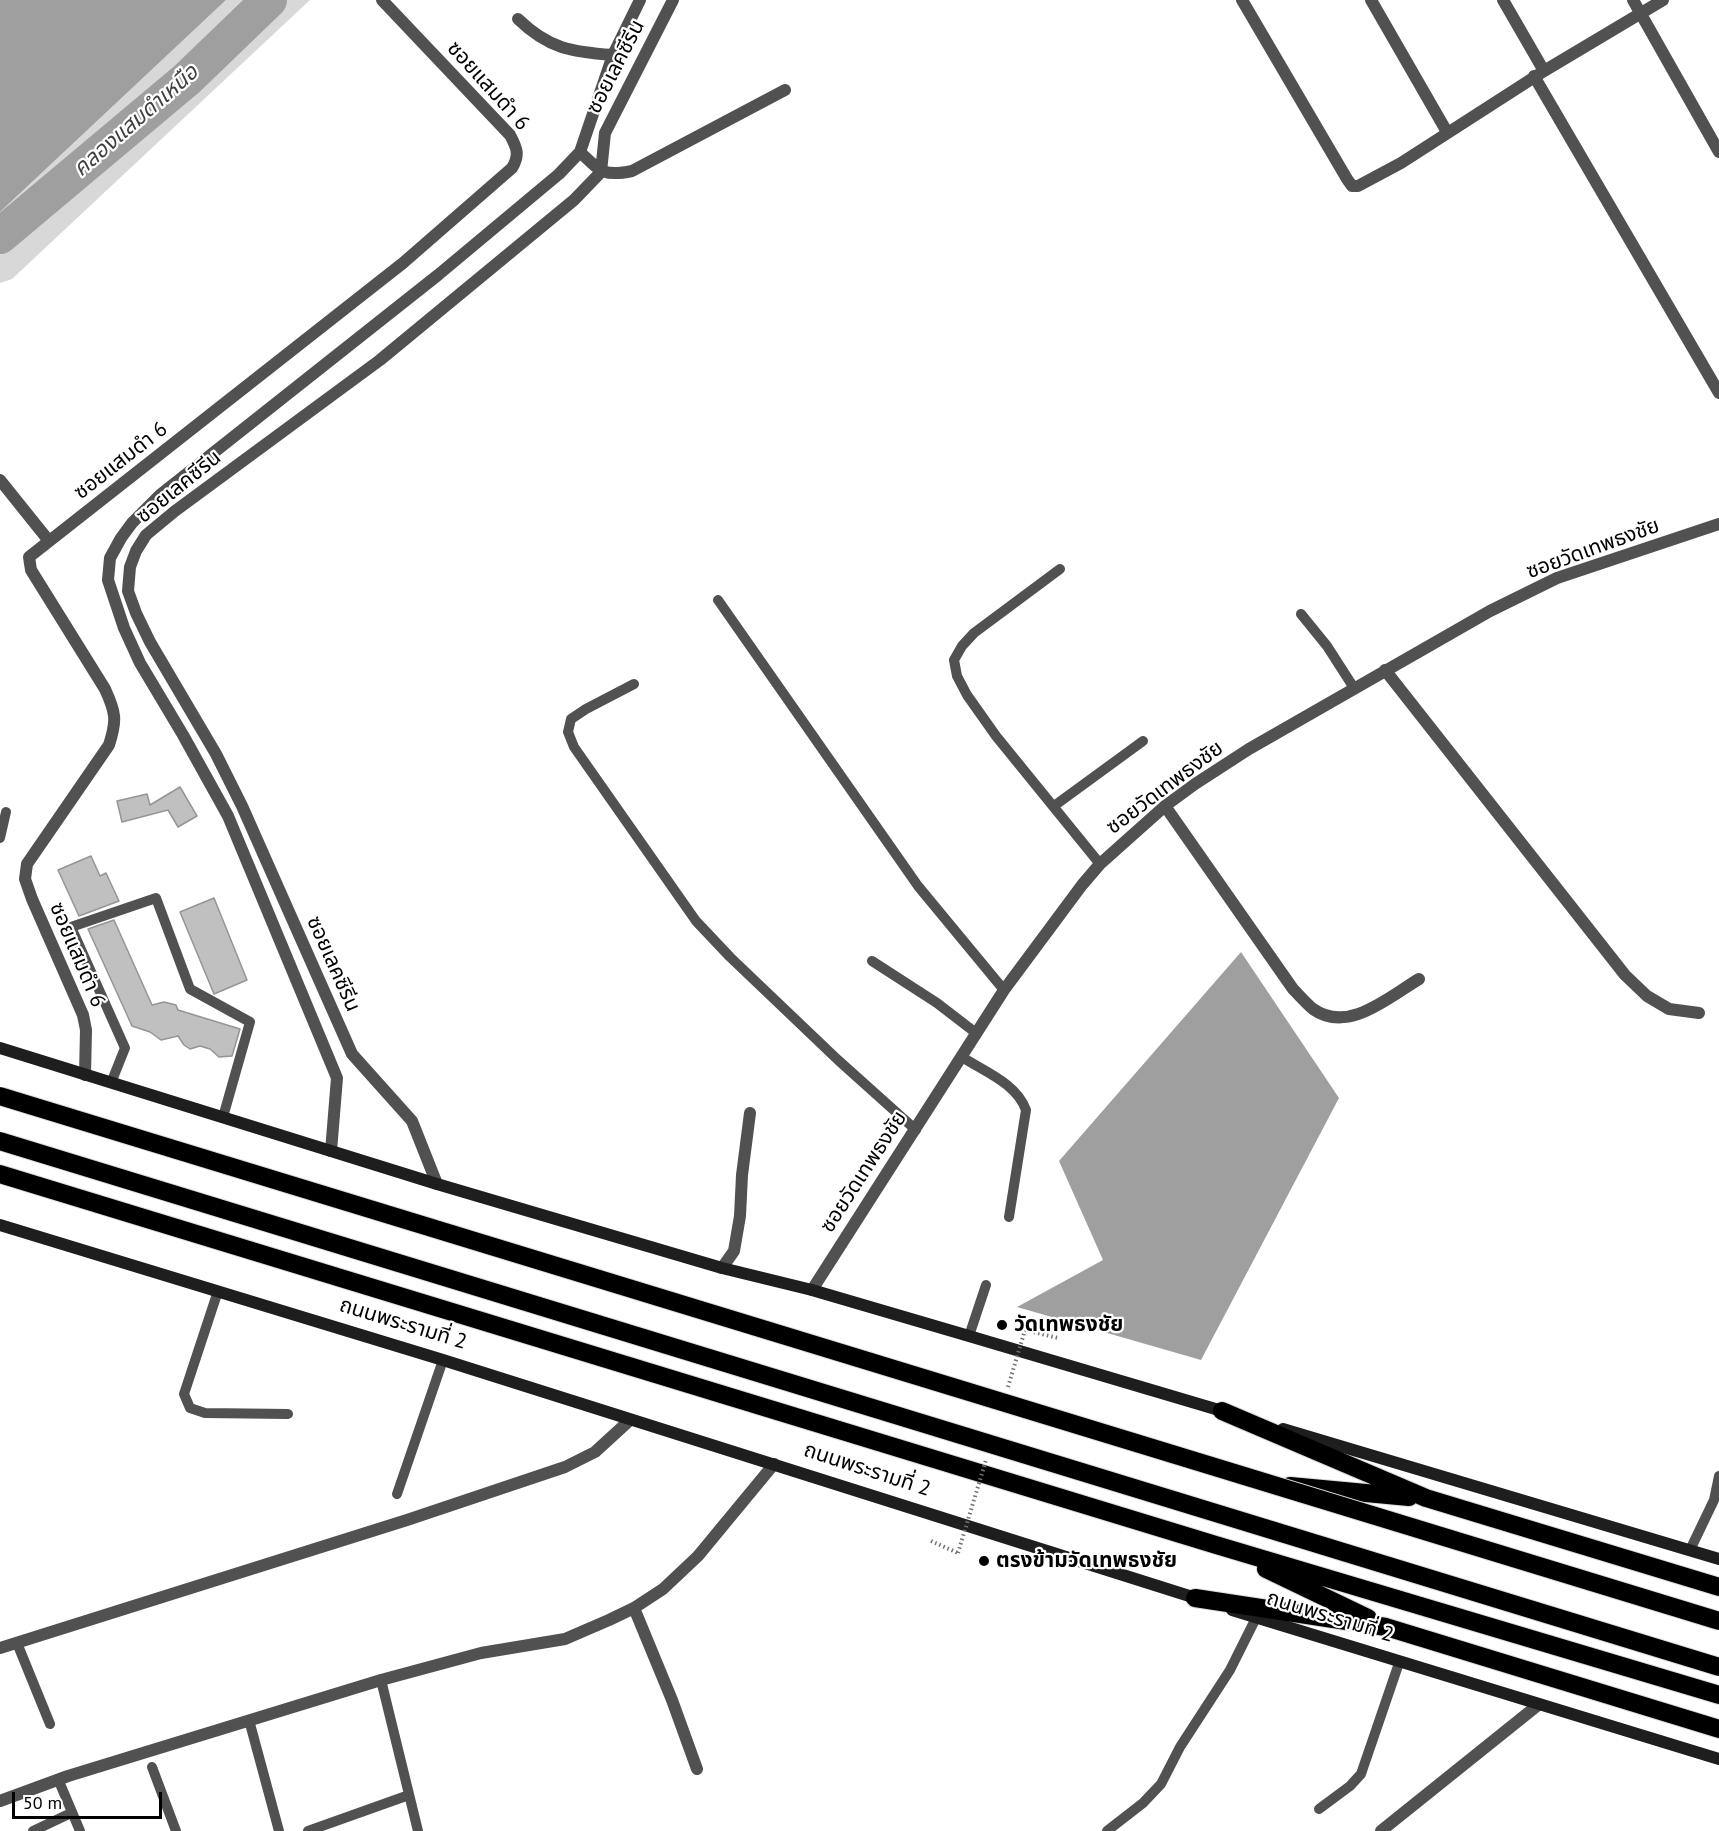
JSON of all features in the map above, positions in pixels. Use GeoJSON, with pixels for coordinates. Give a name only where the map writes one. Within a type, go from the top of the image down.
{"type":"FeatureCollection","features":[{"type":"Feature","properties":{"kind":"highway"},"geometry":{"type":"LineString","coordinates":[[0,1097],[1719,1629]]}},
{"type":"Feature","properties":{"kind":"highway"},"geometry":{"type":"LineString","coordinates":[[0,1097],[1719,1621]]}},
{"type":"Feature","properties":{"kind":"highway"},"geometry":{"type":"LineString","coordinates":[[0,1142],[1719,1667]]}},
{"type":"Feature","properties":{"kind":"highway","name":"ถนนพระรามที่ 2"},"geometry":{"type":"LineString","coordinates":[[0,1174],[1216,1545],[1719,1695]]}},
{"type":"Feature","properties":{"kind":"highway"},"geometry":{"type":"LineString","coordinates":[[1222,1411],[1426,1498],[1719,1587]]}},
{"type":"Feature","properties":{"kind":"highway"},"geometry":{"type":"LineString","coordinates":[[1236,1480],[1426,1498]]}},
{"type":"Feature","properties":{"kind":"highway"},"geometry":{"type":"LineString","coordinates":[[1216,1545],[1386,1627]]}},
{"type":"Feature","properties":{"kind":"highway"},"geometry":{"type":"LineString","coordinates":[[1195,1598],[1386,1627],[1719,1729]]}},
{"type":"Feature","properties":{"kind":"main road"},"geometry":{"type":"LineString","coordinates":[[0,1048],[437,1184],[722,1268],[812,1290],[1719,1559]]}},
{"type":"Feature","properties":{"kind":"main road","name":"ถนนพระรามที่ 2"},"geometry":{"type":"LineString","coordinates":[[0,1225],[443,1360],[1256,1618],[1719,1759]]}},
{"type":"Feature","properties":{"kind":"street","name":"ซอยแสมดำ 6"},"geometry":{"type":"LineString","coordinates":[[85,1075],[87,1030],[83,1015],[32,899],[26,872],[27,864],[109,745],[115,725],[114,709],[105,689],[31,570],[29,558],[403,263],[512,168],[518,158],[517,148],[510,135],[382,0]]}},
{"type":"Feature","properties":{"kind":"street","name":"ซอยเลคซีรีน"},"geometry":{"type":"LineString","coordinates":[[330,1150],[337,1078],[228,816],[140,663],[124,628],[108,580],[110,558],[132,523],[160,495],[447,267],[544,187],[580,152],[613,55],[640,0]]}},
{"type":"Feature","properties":{"kind":"street","name":"ซอยเลคซีรีน"},"geometry":{"type":"LineString","coordinates":[[437,1184],[411,1120],[352,1054],[243,806],[216,754],[150,642],[128,591],[130,567],[146,535],[175,511],[380,360],[574,200],[601,172],[604,133],[673,0]]}},
{"type":"Feature","properties":{"kind":"street"},"geometry":{"type":"LineString","coordinates":[[1242,0],[1352,186],[1365,183],[1401,163],[1539,74],[1663,0]]}},
{"type":"Feature","properties":{"kind":"street"},"geometry":{"type":"LineString","coordinates":[[1371,0],[1447,132]]}},
{"type":"Feature","properties":{"kind":"street"},"geometry":{"type":"LineString","coordinates":[[1503,0],[1539,74],[1719,393]]}},
{"type":"Feature","properties":{"kind":"street"},"geometry":{"type":"LineString","coordinates":[[1633,0],[1719,152]]}},
{"type":"Feature","properties":{"kind":"street"},"geometry":{"type":"LineString","coordinates":[[518,19],[546,42],[579,52],[613,55]]}},
{"type":"Feature","properties":{"kind":"street"},"geometry":{"type":"LineString","coordinates":[[580,152],[601,172],[619,174],[632,171],[785,90]]}},
{"type":"Feature","properties":{"kind":"street"},"geometry":{"type":"LineString","coordinates":[[0,480],[49,541]]}},
{"type":"Feature","properties":{"kind":"street"},"geometry":{"type":"LineString","coordinates":[[160,495],[175,511]]}},
{"type":"Feature","properties":{"kind":"street","name":"ซอยวัดเทพธงชัย"},"geometry":{"type":"LineString","coordinates":[[812,1290],[1004,990],[1100,864],[1166,806],[1249,749],[1490,611],[1557,578],[1719,524]]}},
{"type":"Feature","properties":{"kind":"street"},"geometry":{"type":"LineString","coordinates":[[1385,670],[1625,975],[1647,996],[1669,1009],[1699,1013]]}},
{"type":"Feature","properties":{"kind":"street"},"geometry":{"type":"LineString","coordinates":[[228,816],[243,806]]}},
{"type":"Feature","properties":{"kind":"street"},"geometry":{"type":"LineString","coordinates":[[1166,806],[1293,988],[1313,1009],[1328,1017],[1344,1018],[1361,1014],[1419,979]]}},
{"type":"Feature","properties":{"kind":"street"},"geometry":{"type":"LineString","coordinates":[[722,1268],[734,1251],[740,1216],[742,1174],[750,1113]]}},
{"type":"Feature","properties":{"kind":"street"},"geometry":{"type":"LineString","coordinates":[[0,1648],[565,1467],[595,1452],[630,1420]]}},
{"type":"Feature","properties":{"kind":"street"},"geometry":{"type":"LineString","coordinates":[[0,1801],[58,1779],[381,1680],[481,1653],[565,1639],[634,1608],[663,1588],[698,1556],[774,1464]]}},
{"type":"Feature","properties":{"kind":"street"},"geometry":{"type":"LineString","coordinates":[[634,1608],[672,1700],[697,1769]]}},
{"type":"Feature","properties":{"kind":"street"},"geometry":{"type":"LineString","coordinates":[[1381,1831],[1538,1705]]}},
{"type":"Feature","properties":{"kind":"lane"},"geometry":{"type":"LineString","coordinates":[[1060,569],[974,633],[962,646],[954,660],[957,676],[967,695],[996,736],[1100,864]]}},
{"type":"Feature","properties":{"kind":"lane"},"geometry":{"type":"LineString","coordinates":[[718,600],[918,886],[1004,990]]}},
{"type":"Feature","properties":{"kind":"lane"},"geometry":{"type":"LineString","coordinates":[[1301,614],[1327,646],[1354,688]]}},
{"type":"Feature","properties":{"kind":"lane"},"geometry":{"type":"LineString","coordinates":[[634,684],[571,719],[568,732],[574,747],[696,921],[729,957],[916,1130]]}},
{"type":"Feature","properties":{"kind":"lane"},"geometry":{"type":"LineString","coordinates":[[1054,806],[1143,741]]}},
{"type":"Feature","properties":{"kind":"lane"},"geometry":{"type":"LineString","coordinates":[[0,838],[6,812]]}},
{"type":"Feature","properties":{"kind":"lane"},"geometry":{"type":"LineString","coordinates":[[111,1083],[125,1048],[71,927],[156,898],[190,989],[250,1023],[223,1117]]}},
{"type":"Feature","properties":{"kind":"lane"},"geometry":{"type":"LineString","coordinates":[[872,961],[937,1003],[976,1033]]}},
{"type":"Feature","properties":{"kind":"lane"},"geometry":{"type":"LineString","coordinates":[[962,1057],[1013,1089],[1022,1100],[1026,1110],[1009,1217]]}},
{"type":"Feature","properties":{"kind":"lane"},"geometry":{"type":"LineString","coordinates":[[969,1336],[986,1285]]}},
{"type":"Feature","properties":{"kind":"lane"},"geometry":{"type":"LineString","coordinates":[[218,1291],[184,1394],[190,1408],[205,1413],[288,1414]]}},
{"type":"Feature","properties":{"kind":"lane"},"geometry":{"type":"LineString","coordinates":[[398,1494],[443,1360]]}},
{"type":"Feature","properties":{"kind":"lane"},"geometry":{"type":"LineString","coordinates":[[1690,1550],[1714,1500],[1719,1476]]}},
{"type":"Feature","properties":{"kind":"lane"},"geometry":{"type":"LineString","coordinates":[[1107,1831],[1143,1803],[1161,1784],[1180,1747],[1230,1670],[1256,1618]]}},
{"type":"Feature","properties":{"kind":"lane"},"geometry":{"type":"LineString","coordinates":[[17,1643],[50,1724]]}},
{"type":"Feature","properties":{"kind":"lane"},"geometry":{"type":"LineString","coordinates":[[1318,1809],[1350,1786],[1361,1774],[1399,1662]]}},
{"type":"Feature","properties":{"kind":"lane"},"geometry":{"type":"LineString","coordinates":[[381,1680],[418,1831]]}},
{"type":"Feature","properties":{"kind":"lane"},"geometry":{"type":"LineString","coordinates":[[249,1720],[279,1831]]}},
{"type":"Feature","properties":{"kind":"lane"},"geometry":{"type":"LineString","coordinates":[[152,1767],[176,1831]]}},
{"type":"Feature","properties":{"kind":"lane"},"geometry":{"type":"LineString","coordinates":[[58,1779],[80,1831]]}},
{"type":"Feature","properties":{"kind":"lane"},"geometry":{"type":"LineString","coordinates":[[308,1831],[409,1795]]}},
{"type":"Feature","properties":{"kind":"lane"},"geometry":{"type":"LineString","coordinates":[[33,1831],[71,1813]]}},
{"type":"Feature","properties":{"kind":"path"},"geometry":{"type":"LineString","coordinates":[[1025,1330],[1058,1338]]}},
{"type":"Feature","properties":{"kind":"path"},"geometry":{"type":"LineString","coordinates":[[931,1541],[958,1553]]}},
{"type":"Feature","properties":{"kind":"shaded area"},"geometry":{"type":"Polygon","coordinates":[[[0,0],[226,0],[0,212],[0,0]]]}},
{"type":"Feature","properties":{"kind":"shaded area"},"geometry":{"type":"Polygon","coordinates":[[[226,0],[310,0],[12,279],[0,283],[0,212],[226,0]]]}},
{"type":"Feature","properties":{"kind":"shaded area"},"geometry":{"type":"Polygon","coordinates":[[[1241,952],[1339,1098],[1201,1360],[1017,1307],[1103,1260],[1059,1161],[1241,952]]]}},
{"type":"Feature","properties":{"kind":"building"},"geometry":{"type":"Polygon","coordinates":[[[180,787],[197,816],[178,827],[168,810],[122,822],[117,801],[147,794],[150,805],[180,787]]]}},
{"type":"Feature","properties":{"kind":"building"},"geometry":{"type":"Polygon","coordinates":[[[91,856],[100,876],[106,873],[119,901],[79,916],[58,870],[91,856]]]}},
{"type":"Feature","properties":{"kind":"building"},"geometry":{"type":"Polygon","coordinates":[[[214,898],[247,980],[214,994],[180,912],[214,898]]]}},
{"type":"Feature","properties":{"kind":"building"},"geometry":{"type":"Polygon","coordinates":[[[114,920],[152,1005],[164,1002],[176,1005],[178,1010],[240,1029],[232,1056],[219,1057],[210,1049],[200,1046],[190,1049],[178,1036],[161,1040],[150,1032],[132,1026],[88,929],[114,920]]]}},
{"type":"Feature","properties":{"kind":"waterway","name":"คลองแสมดำเหนือ"},"geometry":{"type":"LineString","coordinates":[[0,236],[187,79],[269,0]]}},
{"type":"Feature","properties":{"kind":"place","name":"วัดเทพธงชัย"},"geometry":{"type":"Point","coordinates":[1002,1325]}},
{"type":"Feature","properties":{"kind":"place","name":"ตรงข้ามวัดเทพธงชัย"},"geometry":{"type":"Point","coordinates":[984,1561]}}]}
